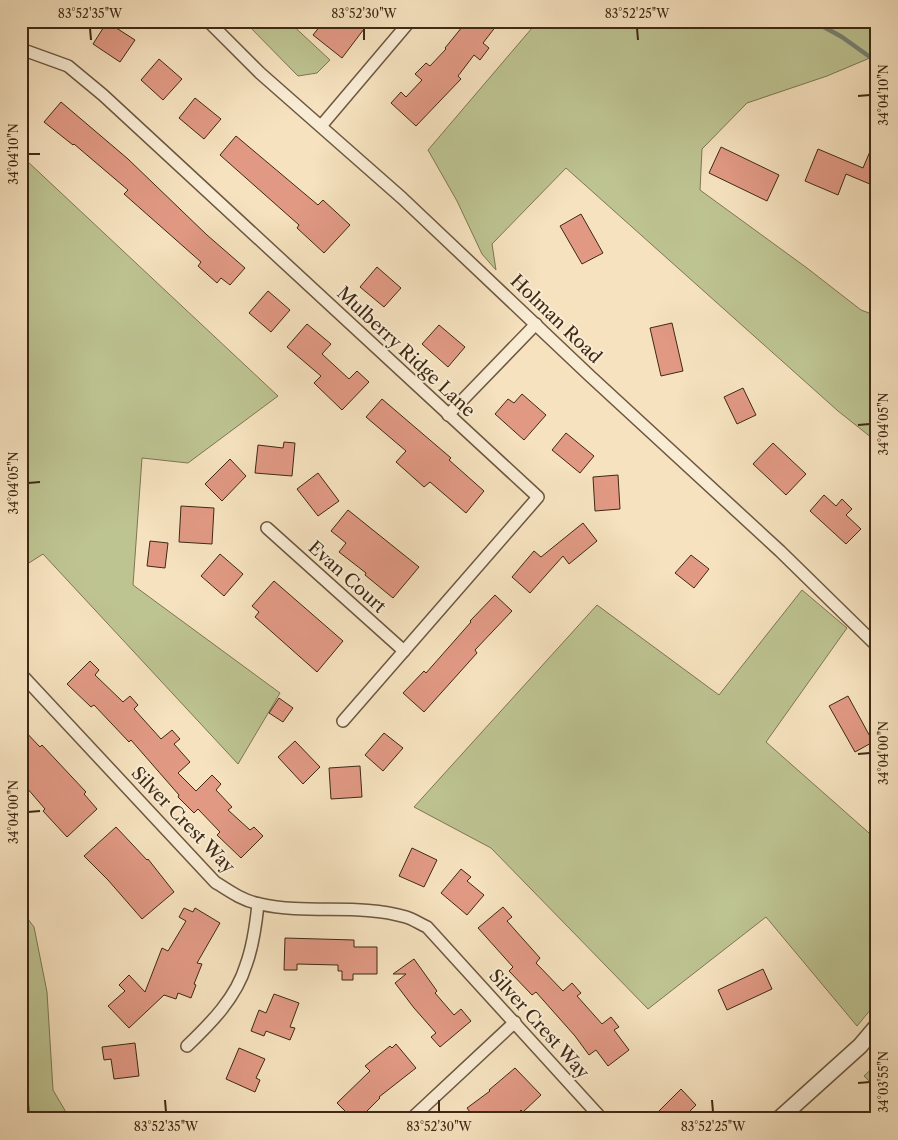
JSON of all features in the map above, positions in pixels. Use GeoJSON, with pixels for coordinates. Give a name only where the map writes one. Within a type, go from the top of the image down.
{"type":"FeatureCollection","features":[{"type":"Feature","properties":{"kind":"street","name":"Holman Road"},"geometry":{"type":"LineString","coordinates":[[208,21],[260,73],[402,198],[590,376],[780,551],[877,646]]}},
{"type":"Feature","properties":{"kind":"street"},"geometry":{"type":"LineString","coordinates":[[321,126],[410,21]]}},
{"type":"Feature","properties":{"kind":"street","name":"Mulberry Ridge Lane"},"geometry":{"type":"LineString","coordinates":[[21,49],[68,66],[103,96],[538,497],[343,721]]}},
{"type":"Feature","properties":{"kind":"street"},"geometry":{"type":"LineString","coordinates":[[448,415],[536,324]]}},
{"type":"Feature","properties":{"kind":"street","name":"Evan Court"},"geometry":{"type":"LineString","coordinates":[[267,528],[404,651]]}},
{"type":"Feature","properties":{"kind":"street","name":"Silver Crest Way"},"geometry":{"type":"LineString","coordinates":[[21,674],[215,882],[238,897],[258,904],[280,908],[380,912],[407,917],[427,927],[602,1119]]}},
{"type":"Feature","properties":{"kind":"street"},"geometry":{"type":"LineString","coordinates":[[187,1046],[209,1025],[232,995],[246,966],[256,925],[258,904]]}},
{"type":"Feature","properties":{"kind":"street"},"geometry":{"type":"LineString","coordinates":[[412,1119],[515,1022]]}},
{"type":"Feature","properties":{"kind":"street"},"geometry":{"type":"LineString","coordinates":[[779,1119],[860,1046],[877,1026]]}},
{"type":"Feature","properties":{"kind":"green space"},"geometry":{"type":"Polygon","coordinates":[[[244,21],[288,21],[330,60],[317,73],[298,76],[244,21]]]}},
{"type":"Feature","properties":{"kind":"green space"},"geometry":{"type":"Polygon","coordinates":[[[538,21],[877,21],[877,55],[827,76],[747,103],[702,149],[700,190],[861,310],[877,316],[877,442],[838,411],[566,168],[492,244],[496,270],[482,254],[457,201],[428,150],[538,21]]]}},
{"type":"Feature","properties":{"kind":"green space"},"geometry":{"type":"Polygon","coordinates":[[[27,161],[278,396],[188,463],[142,458],[133,585],[280,693],[238,764],[43,554],[21,568],[21,268],[27,161]]]}},
{"type":"Feature","properties":{"kind":"green space"},"geometry":{"type":"Polygon","coordinates":[[[802,590],[847,628],[766,742],[877,840],[877,1002],[857,1026],[766,917],[648,1009],[491,848],[414,807],[597,605],[719,695],[802,590]]]}},
{"type":"Feature","properties":{"kind":"green space"},"geometry":{"type":"Polygon","coordinates":[[[21,910],[34,927],[47,992],[53,1090],[70,1119],[21,1119],[21,910]]]}},
{"type":"Feature","properties":{"kind":"green space"},"geometry":{"type":"Polygon","coordinates":[[[877,1064],[877,1089],[864,1076],[877,1064]]]}},
{"type":"Feature","properties":{"kind":"building"},"geometry":{"type":"Polygon","coordinates":[[[324,21],[370,21],[342,58],[313,35],[324,21]]]}},
{"type":"Feature","properties":{"kind":"building"},"geometry":{"type":"Polygon","coordinates":[[[467,21],[500,21],[483,43],[489,48],[480,60],[474,55],[458,76],[461,79],[416,126],[391,103],[401,92],[406,97],[422,80],[415,74],[426,63],[430,66],[446,49],[467,21]]]}},
{"type":"Feature","properties":{"kind":"building"},"geometry":{"type":"Polygon","coordinates":[[[107,22],[135,40],[120,62],[93,44],[107,22]]]}},
{"type":"Feature","properties":{"kind":"building"},"geometry":{"type":"Polygon","coordinates":[[[159,59],[182,79],[163,100],[141,80],[159,59]]]}},
{"type":"Feature","properties":{"kind":"building"},"geometry":{"type":"Polygon","coordinates":[[[195,98],[221,119],[204,139],[179,118],[195,98]]]}},
{"type":"Feature","properties":{"kind":"building"},"geometry":{"type":"Polygon","coordinates":[[[61,102],[128,159],[207,235],[245,268],[230,285],[221,278],[217,283],[198,266],[201,262],[124,194],[128,190],[74,144],[44,122],[61,102]]]}},
{"type":"Feature","properties":{"kind":"building"},"geometry":{"type":"Polygon","coordinates":[[[877,135],[877,187],[846,174],[838,195],[805,181],[818,149],[863,168],[877,135]]]}},
{"type":"Feature","properties":{"kind":"building"},"geometry":{"type":"Polygon","coordinates":[[[236,136],[318,205],[323,200],[350,225],[324,253],[297,228],[299,225],[220,155],[236,136]]]}},
{"type":"Feature","properties":{"kind":"building"},"geometry":{"type":"Polygon","coordinates":[[[721,147],[779,175],[767,201],[709,173],[721,147]]]}},
{"type":"Feature","properties":{"kind":"building"},"geometry":{"type":"Polygon","coordinates":[[[581,214],[603,253],[582,264],[560,226],[581,214]]]}},
{"type":"Feature","properties":{"kind":"building"},"geometry":{"type":"Polygon","coordinates":[[[377,267],[401,288],[384,307],[360,287],[377,267]]]}},
{"type":"Feature","properties":{"kind":"building"},"geometry":{"type":"Polygon","coordinates":[[[268,291],[290,310],[271,332],[249,313],[268,291]]]}},
{"type":"Feature","properties":{"kind":"building"},"geometry":{"type":"Polygon","coordinates":[[[672,323],[683,371],[661,376],[650,328],[672,323]]]}},
{"type":"Feature","properties":{"kind":"building"},"geometry":{"type":"Polygon","coordinates":[[[307,324],[331,344],[322,354],[349,379],[357,371],[369,382],[342,410],[314,383],[321,376],[287,347],[307,324]]]}},
{"type":"Feature","properties":{"kind":"building"},"geometry":{"type":"Polygon","coordinates":[[[439,325],[465,347],[448,367],[422,344],[439,325]]]}},
{"type":"Feature","properties":{"kind":"building"},"geometry":{"type":"Polygon","coordinates":[[[743,388],[756,415],[737,424],[724,397],[743,388]]]}},
{"type":"Feature","properties":{"kind":"building"},"geometry":{"type":"Polygon","coordinates":[[[522,394],[546,415],[524,440],[495,414],[508,399],[514,403],[522,394]]]}},
{"type":"Feature","properties":{"kind":"building"},"geometry":{"type":"Polygon","coordinates":[[[382,399],[451,458],[449,460],[484,491],[466,513],[430,482],[424,487],[396,462],[406,451],[366,417],[382,399]]]}},
{"type":"Feature","properties":{"kind":"building"},"geometry":{"type":"Polygon","coordinates":[[[566,433],[594,456],[580,473],[552,450],[566,433]]]}},
{"type":"Feature","properties":{"kind":"building"},"geometry":{"type":"Polygon","coordinates":[[[284,442],[295,443],[292,476],[255,473],[258,445],[283,448],[284,442]]]}},
{"type":"Feature","properties":{"kind":"building"},"geometry":{"type":"Polygon","coordinates":[[[773,443],[806,474],[786,495],[753,464],[773,443]]]}},
{"type":"Feature","properties":{"kind":"building"},"geometry":{"type":"Polygon","coordinates":[[[230,459],[246,476],[222,501],[205,484],[230,459]]]}},
{"type":"Feature","properties":{"kind":"building"},"geometry":{"type":"Polygon","coordinates":[[[318,473],[339,501],[318,516],[297,489],[318,473]]]}},
{"type":"Feature","properties":{"kind":"building"},"geometry":{"type":"Polygon","coordinates":[[[618,475],[620,509],[595,511],[593,477],[618,475]]]}},
{"type":"Feature","properties":{"kind":"building"},"geometry":{"type":"Polygon","coordinates":[[[824,495],[836,506],[842,499],[852,509],[846,515],[861,529],[846,544],[810,511],[824,495]]]}},
{"type":"Feature","properties":{"kind":"building"},"geometry":{"type":"Polygon","coordinates":[[[181,506],[214,508],[212,544],[179,542],[181,506]]]}},
{"type":"Feature","properties":{"kind":"building"},"geometry":{"type":"Polygon","coordinates":[[[348,510],[419,567],[393,598],[365,575],[366,573],[339,552],[346,543],[331,531],[348,510]]]}},
{"type":"Feature","properties":{"kind":"building"},"geometry":{"type":"Polygon","coordinates":[[[583,523],[597,541],[569,564],[563,556],[530,593],[512,577],[534,551],[541,557],[583,523]]]}},
{"type":"Feature","properties":{"kind":"building"},"geometry":{"type":"Polygon","coordinates":[[[150,541],[168,543],[165,568],[147,566],[150,541]]]}},
{"type":"Feature","properties":{"kind":"building"},"geometry":{"type":"Polygon","coordinates":[[[220,554],[243,574],[224,596],[201,576],[220,554]]]}},
{"type":"Feature","properties":{"kind":"building"},"geometry":{"type":"Polygon","coordinates":[[[691,555],[709,569],[694,588],[675,573],[691,555]]]}},
{"type":"Feature","properties":{"kind":"building"},"geometry":{"type":"Polygon","coordinates":[[[274,581],[343,641],[317,672],[255,617],[259,612],[252,606],[274,581]]]}},
{"type":"Feature","properties":{"kind":"building"},"geometry":{"type":"Polygon","coordinates":[[[495,595],[512,611],[475,650],[477,653],[424,712],[403,693],[424,671],[426,673],[495,595]]]}},
{"type":"Feature","properties":{"kind":"building"},"geometry":{"type":"Polygon","coordinates":[[[90,661],[99,670],[95,675],[123,702],[130,696],[138,705],[134,709],[161,739],[172,730],[180,739],[174,744],[190,762],[178,773],[196,791],[212,775],[221,784],[216,790],[232,807],[228,810],[250,830],[254,827],[263,836],[241,858],[217,835],[220,832],[198,809],[194,813],[178,797],[179,795],[131,740],[129,742],[94,705],[91,707],[67,684],[90,661]]]}},
{"type":"Feature","properties":{"kind":"building"},"geometry":{"type":"Polygon","coordinates":[[[848,696],[873,742],[855,752],[829,706],[848,696]]]}},
{"type":"Feature","properties":{"kind":"building"},"geometry":{"type":"Polygon","coordinates":[[[279,698],[293,708],[283,722],[269,713],[279,698]]]}},
{"type":"Feature","properties":{"kind":"building"},"geometry":{"type":"Polygon","coordinates":[[[21,727],[40,747],[42,745],[86,792],[84,794],[97,809],[67,837],[43,811],[45,809],[21,781],[21,727]]]}},
{"type":"Feature","properties":{"kind":"building"},"geometry":{"type":"Polygon","coordinates":[[[384,733],[403,748],[383,771],[365,755],[384,733]]]}},
{"type":"Feature","properties":{"kind":"building"},"geometry":{"type":"Polygon","coordinates":[[[295,741],[320,767],[303,784],[278,757],[295,741]]]}},
{"type":"Feature","properties":{"kind":"building"},"geometry":{"type":"Polygon","coordinates":[[[360,766],[362,797],[331,799],[329,768],[360,766]]]}},
{"type":"Feature","properties":{"kind":"building"},"geometry":{"type":"Polygon","coordinates":[[[116,827],[148,859],[174,892],[142,919],[84,856],[116,827]]]}},
{"type":"Feature","properties":{"kind":"building"},"geometry":{"type":"Polygon","coordinates":[[[412,848],[437,860],[424,887],[399,876],[412,848]]]}},
{"type":"Feature","properties":{"kind":"building"},"geometry":{"type":"Polygon","coordinates":[[[461,869],[471,877],[467,881],[484,895],[467,915],[441,893],[461,869]]]}},
{"type":"Feature","properties":{"kind":"building"},"geometry":{"type":"Polygon","coordinates":[[[503,907],[512,917],[507,921],[540,958],[536,963],[563,991],[572,983],[581,993],[577,996],[602,1024],[611,1017],[619,1027],[614,1030],[629,1050],[608,1066],[596,1050],[589,1055],[575,1036],[536,992],[532,995],[509,971],[513,967],[478,928],[503,907]]]}},
{"type":"Feature","properties":{"kind":"building"},"geometry":{"type":"Polygon","coordinates":[[[184,908],[193,912],[195,908],[220,923],[197,963],[202,964],[191,998],[178,993],[176,999],[164,995],[129,1028],[108,1006],[125,991],[119,985],[129,975],[145,992],[162,948],[168,951],[186,921],[179,917],[184,908]]]}},
{"type":"Feature","properties":{"kind":"building"},"geometry":{"type":"Polygon","coordinates":[[[285,938],[354,940],[354,947],[377,947],[377,974],[353,974],[353,980],[342,980],[342,971],[338,971],[338,965],[297,964],[297,970],[284,970],[285,938]]]}},
{"type":"Feature","properties":{"kind":"building"},"geometry":{"type":"Polygon","coordinates":[[[414,959],[437,991],[435,993],[454,1015],[461,1009],[471,1021],[440,1047],[431,1037],[436,1033],[395,983],[406,974],[393,974],[414,959]]]}},
{"type":"Feature","properties":{"kind":"building"},"geometry":{"type":"Polygon","coordinates":[[[763,969],[772,989],[727,1010],[718,990],[763,969]]]}},
{"type":"Feature","properties":{"kind":"building"},"geometry":{"type":"Polygon","coordinates":[[[274,994],[299,1003],[290,1027],[295,1028],[290,1040],[266,1031],[264,1036],[251,1031],[259,1010],[266,1013],[274,994]]]}},
{"type":"Feature","properties":{"kind":"building"},"geometry":{"type":"Polygon","coordinates":[[[135,1043],[139,1076],[114,1079],[111,1059],[104,1060],[102,1047],[135,1043]]]}},
{"type":"Feature","properties":{"kind":"building"},"geometry":{"type":"Polygon","coordinates":[[[396,1044],[416,1068],[379,1097],[359,1119],[353,1119],[337,1103],[370,1071],[365,1066],[390,1046],[392,1048],[396,1044]]]}},
{"type":"Feature","properties":{"kind":"building"},"geometry":{"type":"Polygon","coordinates":[[[239,1048],[265,1059],[256,1078],[260,1080],[255,1092],[226,1079],[239,1048]]]}},
{"type":"Feature","properties":{"kind":"building"},"geometry":{"type":"Polygon","coordinates":[[[515,1068],[541,1095],[523,1112],[521,1110],[512,1119],[475,1119],[467,1108],[490,1091],[515,1068]]]}},
{"type":"Feature","properties":{"kind":"building"},"geometry":{"type":"Polygon","coordinates":[[[681,1089],[696,1105],[682,1119],[651,1119],[681,1089]]]}},
{"type":"Feature","properties":{"kind":"waterway"},"geometry":{"type":"LineString","coordinates":[[813,21],[842,37],[877,62]]}},
{"type":"Feature","properties":{"kind":"waterway"},"geometry":{"type":"LineString","coordinates":[[21,1060],[29,1119]]}}]}
